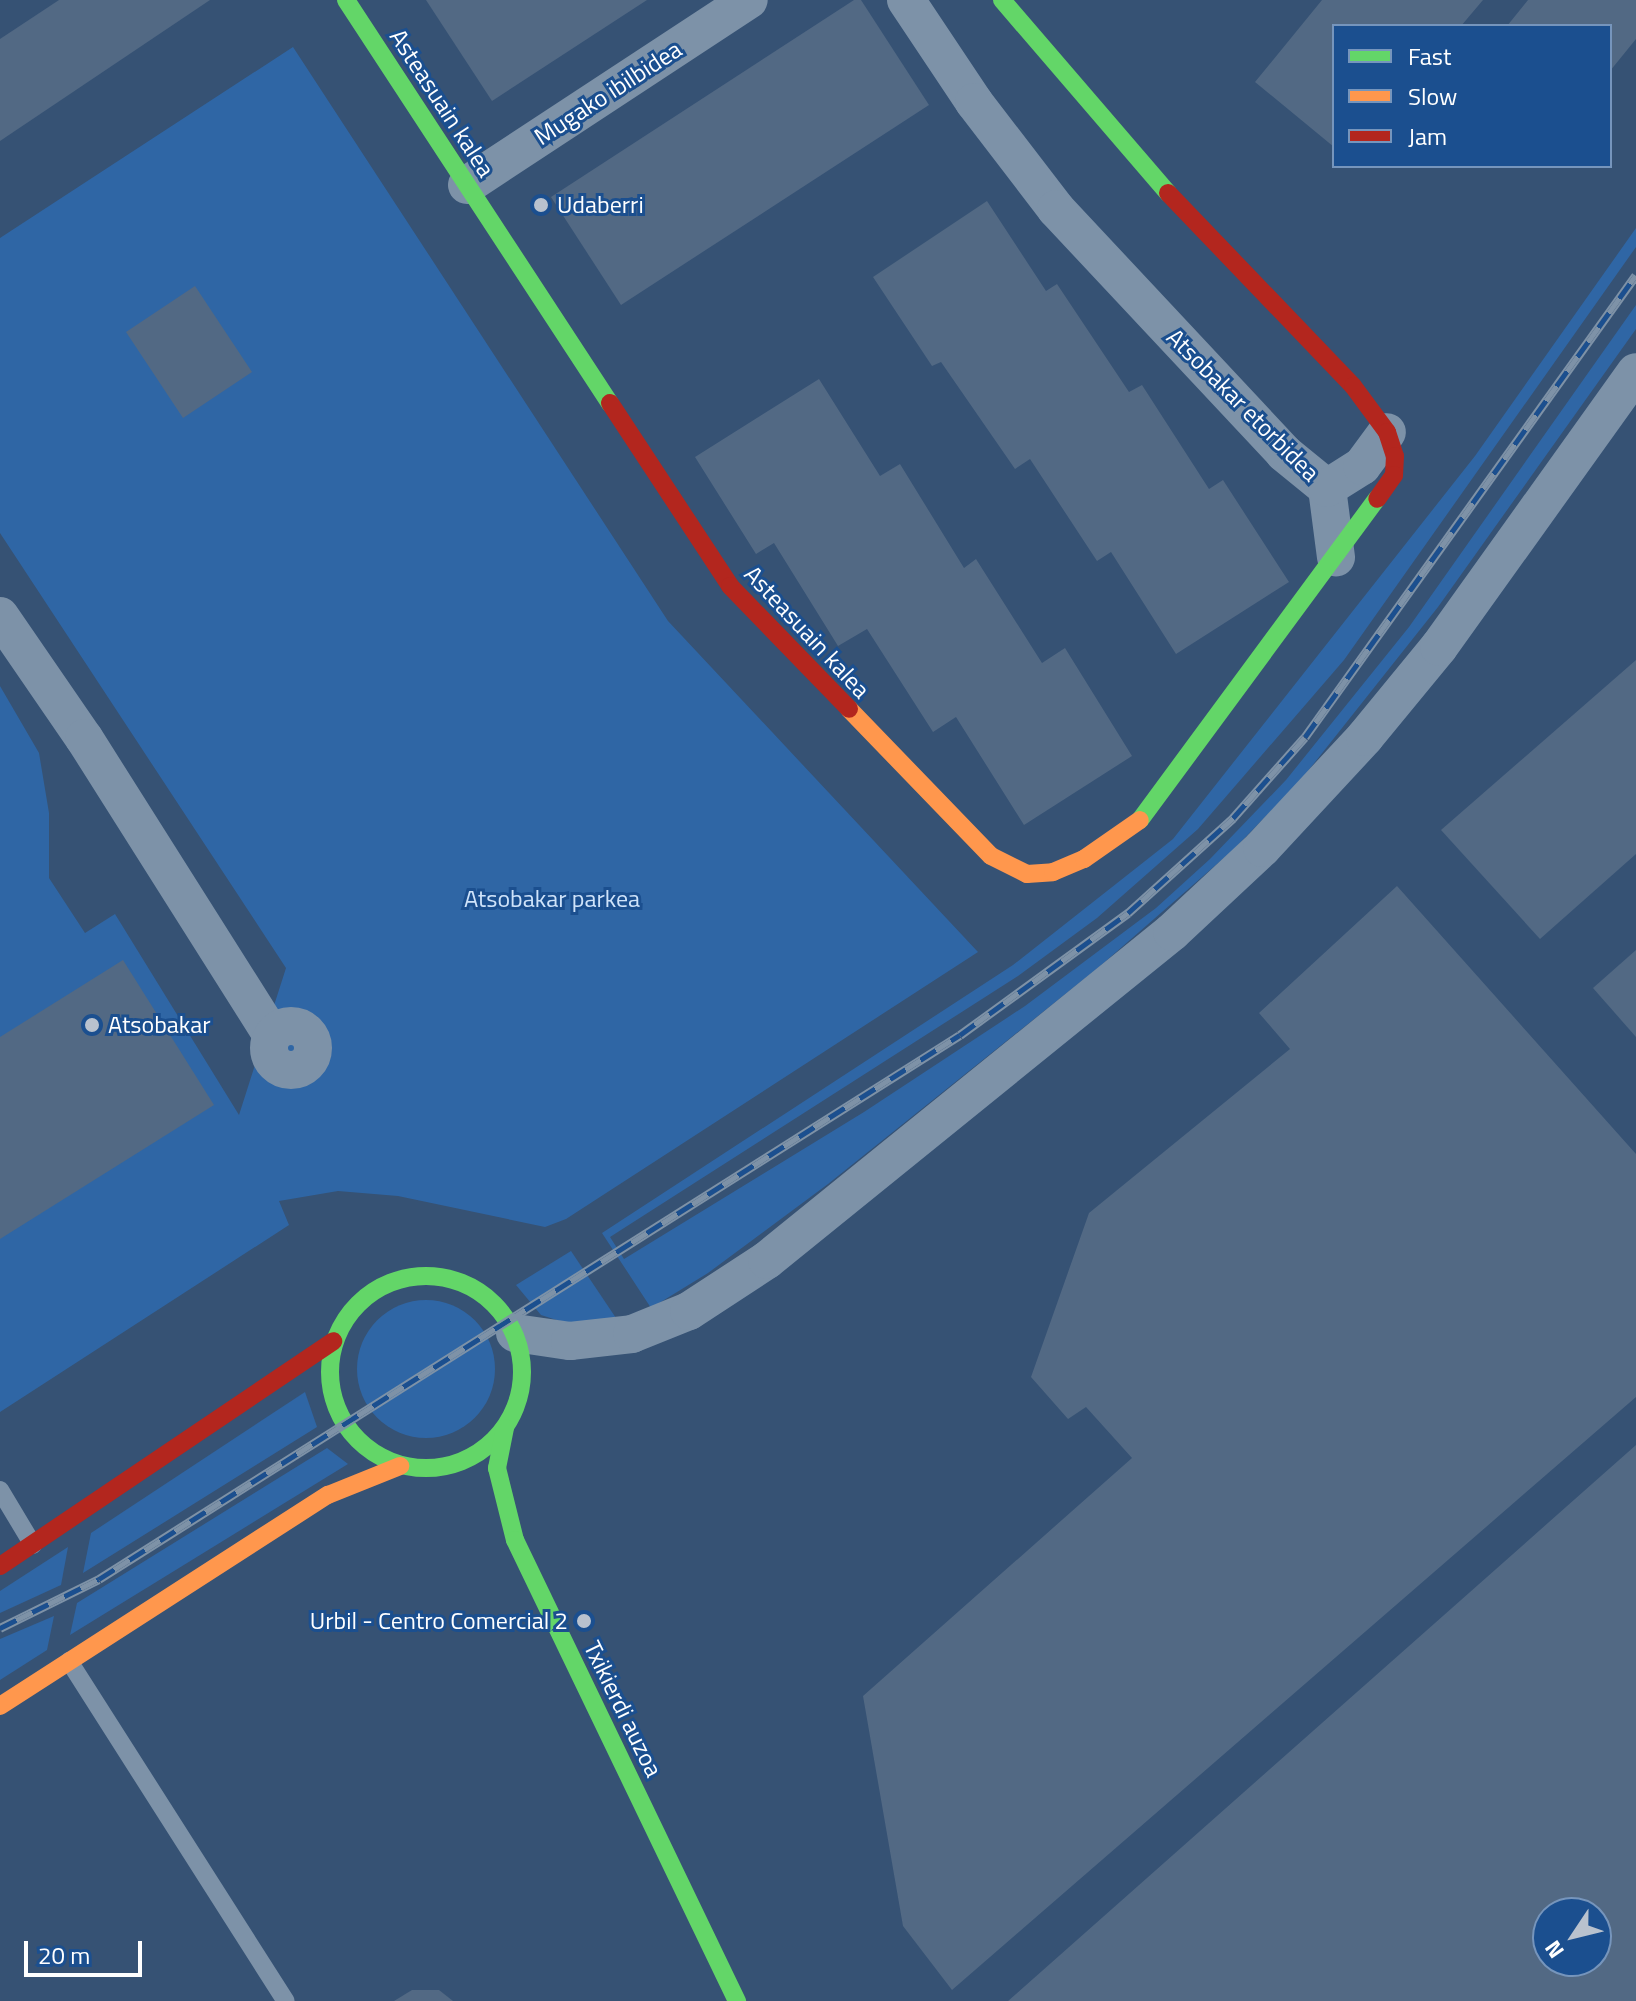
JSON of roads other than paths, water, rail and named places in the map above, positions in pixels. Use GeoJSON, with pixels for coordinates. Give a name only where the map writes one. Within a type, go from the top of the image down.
{"type":"FeatureCollection","features":[{"type":"Feature","properties":{"kind":"street","name":"Asteasuain kalea"},"geometry":{"type":"LineString","coordinates":[[346,0],[730,586],[991,856],[1027,874],[1053,872],[1084,859],[1149,813],[1336,557]]}},
{"type":"Feature","properties":{"kind":"street","name":"Mugako ibilbidea"},"geometry":{"type":"LineString","coordinates":[[467,185],[749,0]]}},
{"type":"Feature","properties":{"kind":"street","name":"Atsobakar etorbidea"},"geometry":{"type":"LineString","coordinates":[[906,0],[974,102],[1056,209],[1284,453],[1327,488],[1336,557]]}},
{"type":"Feature","properties":{"kind":"street"},"geometry":{"type":"LineString","coordinates":[[1002,0],[1148,172],[1353,386],[1387,432],[1395,456],[1394,475],[1336,557]]}},
{"type":"Feature","properties":{"kind":"street"},"geometry":{"type":"LineString","coordinates":[[515,1333],[570,1341],[632,1334],[689,1311],[801,1233],[1172,932],[1262,848],[1439,647],[1636,372]]}},
{"type":"Feature","properties":{"kind":"street"},"geometry":{"type":"LineString","coordinates":[[1327,488],[1362,466],[1387,432]]}},
{"type":"Feature","properties":{"kind":"street"},"geometry":{"type":"LineString","coordinates":[[0,616],[84,738],[272,1035]]}},
{"type":"Feature","properties":{"kind":"street"},"geometry":{"type":"LineString","coordinates":[[438,1275],[470,1285],[497,1306],[515,1333],[523,1366],[519,1399],[505,1428],[482,1452],[456,1464],[428,1469],[400,1466],[374,1454],[350,1433],[334,1404],[329,1373],[333,1341],[350,1311],[374,1289],[405,1276],[438,1275]]}},
{"type":"Feature","properties":{"kind":"street"},"geometry":{"type":"LineString","coordinates":[[0,1566],[333,1341]]}},
{"type":"Feature","properties":{"kind":"street","name":"Txikierdi auzoa"},"geometry":{"type":"LineString","coordinates":[[505,1428],[497,1468],[515,1540],[737,2001]]}},
{"type":"Feature","properties":{"kind":"street"},"geometry":{"type":"LineString","coordinates":[[0,1706],[328,1495],[400,1466]]}},
{"type":"Feature","properties":{"kind":"lane"},"geometry":{"type":"LineString","coordinates":[[0,1490],[33,1545]]}},
{"type":"Feature","properties":{"kind":"lane"},"geometry":{"type":"LineString","coordinates":[[69,1661],[286,2001]]}},
{"type":"Feature","properties":{"kind":"railway"},"geometry":{"type":"LineString","coordinates":[[0,1628],[99,1579],[960,1035],[1128,913],[1233,818],[1305,737],[1636,275]]}},
{"type":"Feature","properties":{"kind":"place","name":"Udaberri"},"geometry":{"type":"Point","coordinates":[541,205]}},
{"type":"Feature","properties":{"kind":"place","name":"Atsobakar"},"geometry":{"type":"Point","coordinates":[92,1025]}},
{"type":"Feature","properties":{"kind":"place","name":"Urbil - Centro Comercial 2"},"geometry":{"type":"Point","coordinates":[584,1621]}},
{"type":"Feature","properties":{"kind":"park label","name":"Atsobakar parkea"},"geometry":{"type":"Point","coordinates":[552,899]}}]}
